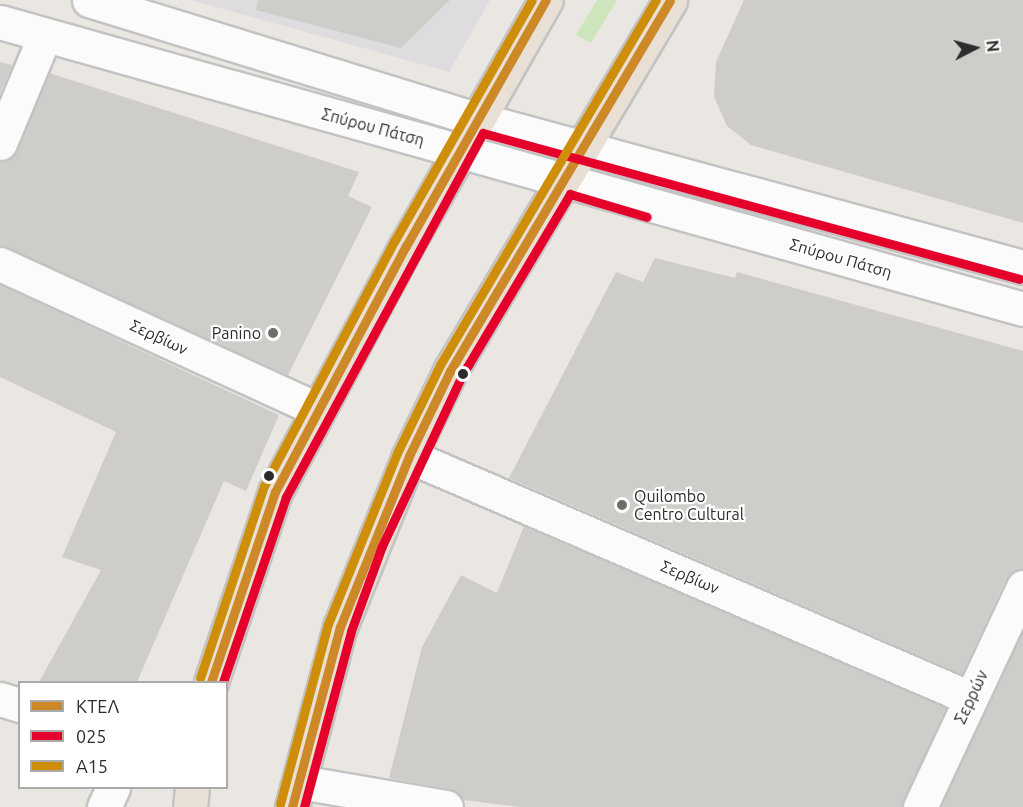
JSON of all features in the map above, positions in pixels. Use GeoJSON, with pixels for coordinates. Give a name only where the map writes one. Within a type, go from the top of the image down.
{"type":"FeatureCollection","features":[{"type":"Feature","properties":{"kind":"highway"},"geometry":{"type":"LineString","coordinates":[[211,681],[274,492],[460,149],[546,0]]}},
{"type":"Feature","properties":{"kind":"highway"},"geometry":{"type":"LineString","coordinates":[[296,799],[317,700],[340,627],[409,456],[450,371],[670,0]]}},
{"type":"Feature","properties":{"kind":"highway"},"geometry":{"type":"LineString","coordinates":[[190,807],[192,789]]}},
{"type":"Feature","properties":{"kind":"street"},"geometry":{"type":"LineString","coordinates":[[89,0],[477,119],[1023,267]]}},
{"type":"Feature","properties":{"kind":"street","name":"Σπύρου Πάτση"},"geometry":{"type":"LineString","coordinates":[[0,22],[460,149],[1023,309]]}},
{"type":"Feature","properties":{"kind":"street"},"geometry":{"type":"LineString","coordinates":[[0,143],[45,35]]}},
{"type":"Feature","properties":{"kind":"street","name":"Σερβίων"},"geometry":{"type":"LineString","coordinates":[[0,264],[317,410]]}},
{"type":"Feature","properties":{"kind":"street","name":"Σερβίων"},"geometry":{"type":"LineString","coordinates":[[409,456],[970,698]]}},
{"type":"Feature","properties":{"kind":"street","name":"Σερρών"},"geometry":{"type":"LineString","coordinates":[[920,807],[1023,587]]}},
{"type":"Feature","properties":{"kind":"street"},"geometry":{"type":"LineString","coordinates":[[0,699],[18,704]]}},
{"type":"Feature","properties":{"kind":"street"},"geometry":{"type":"LineString","coordinates":[[104,807],[113,789]]}},
{"type":"Feature","properties":{"kind":"street"},"geometry":{"type":"LineString","coordinates":[[296,799],[446,807]]}},
{"type":"Feature","properties":{"kind":"shaded area"},"geometry":{"type":"Polygon","coordinates":[[[191,0],[490,0],[449,72],[191,0]]]}},
{"type":"Feature","properties":{"kind":"green space"},"geometry":{"type":"Polygon","coordinates":[[[597,0],[617,0],[591,43],[576,35],[597,0]]]}},
{"type":"Feature","properties":{"kind":"building"},"geometry":{"type":"Polygon","coordinates":[[[258,0],[450,0],[401,48],[256,10],[258,0]]]}},
{"type":"Feature","properties":{"kind":"building"},"geometry":{"type":"Polygon","coordinates":[[[744,0],[1023,0],[1023,223],[751,145],[727,126],[714,97],[716,62],[744,0]]]}},
{"type":"Feature","properties":{"kind":"building"},"geometry":{"type":"Polygon","coordinates":[[[0,62],[12,65],[0,94],[0,62]]]}},
{"type":"Feature","properties":{"kind":"building"},"geometry":{"type":"Polygon","coordinates":[[[49,73],[359,172],[348,196],[372,207],[288,375],[0,246],[0,161],[17,150],[49,73]]]}},
{"type":"Feature","properties":{"kind":"building"},"geometry":{"type":"Polygon","coordinates":[[[655,258],[735,278],[737,272],[1023,351],[1023,569],[1006,579],[962,674],[509,478],[616,272],[643,282],[655,258]]]}},
{"type":"Feature","properties":{"kind":"building"},"geometry":{"type":"Polygon","coordinates":[[[0,285],[279,415],[246,491],[224,481],[137,681],[40,681],[101,570],[62,557],[116,432],[0,377],[0,285]]]}},
{"type":"Feature","properties":{"kind":"building"},"geometry":{"type":"Polygon","coordinates":[[[524,526],[946,708],[902,807],[520,807],[463,800],[449,789],[389,778],[422,647],[461,575],[497,593],[524,526]]]}},
{"type":"Feature","properties":{"kind":"building"},"geometry":{"type":"Polygon","coordinates":[[[1023,631],[1023,807],[941,807],[1023,631]]]}},
{"type":"Feature","properties":{"kind":"transit line","name":"Α15"},"geometry":{"type":"LineString","coordinates":[[200,678],[264,486],[395,240],[532,0]]}},
{"type":"Feature","properties":{"kind":"transit line","name":"ΚΤΕΛ"},"geometry":{"type":"LineString","coordinates":[[211,681],[275,492],[406,246],[546,0]]}},
{"type":"Feature","properties":{"kind":"transit line","name":"Α15"},"geometry":{"type":"LineString","coordinates":[[280,804],[328,624],[398,451],[440,365],[656,0]]}},
{"type":"Feature","properties":{"kind":"transit line","name":"ΚΤΕΛ"},"geometry":{"type":"LineString","coordinates":[[292,807],[340,627],[409,456],[450,371],[670,0]]}},
{"type":"Feature","properties":{"kind":"transit line","name":"025"},"geometry":{"type":"LineString","coordinates":[[223,681],[286,497],[483,133],[1020,279]]}},
{"type":"Feature","properties":{"kind":"transit line","name":"025"},"geometry":{"type":"LineString","coordinates":[[304,807],[351,631],[382,546],[461,377],[570,194],[647,217]]}},
{"type":"Feature","properties":{"kind":"place","name":"Panino"},"geometry":{"type":"Point","coordinates":[273,333]}},
{"type":"Feature","properties":{"kind":"place","name":"Quilombo Centro Cultural"},"geometry":{"type":"Point","coordinates":[622,505]}}]}
